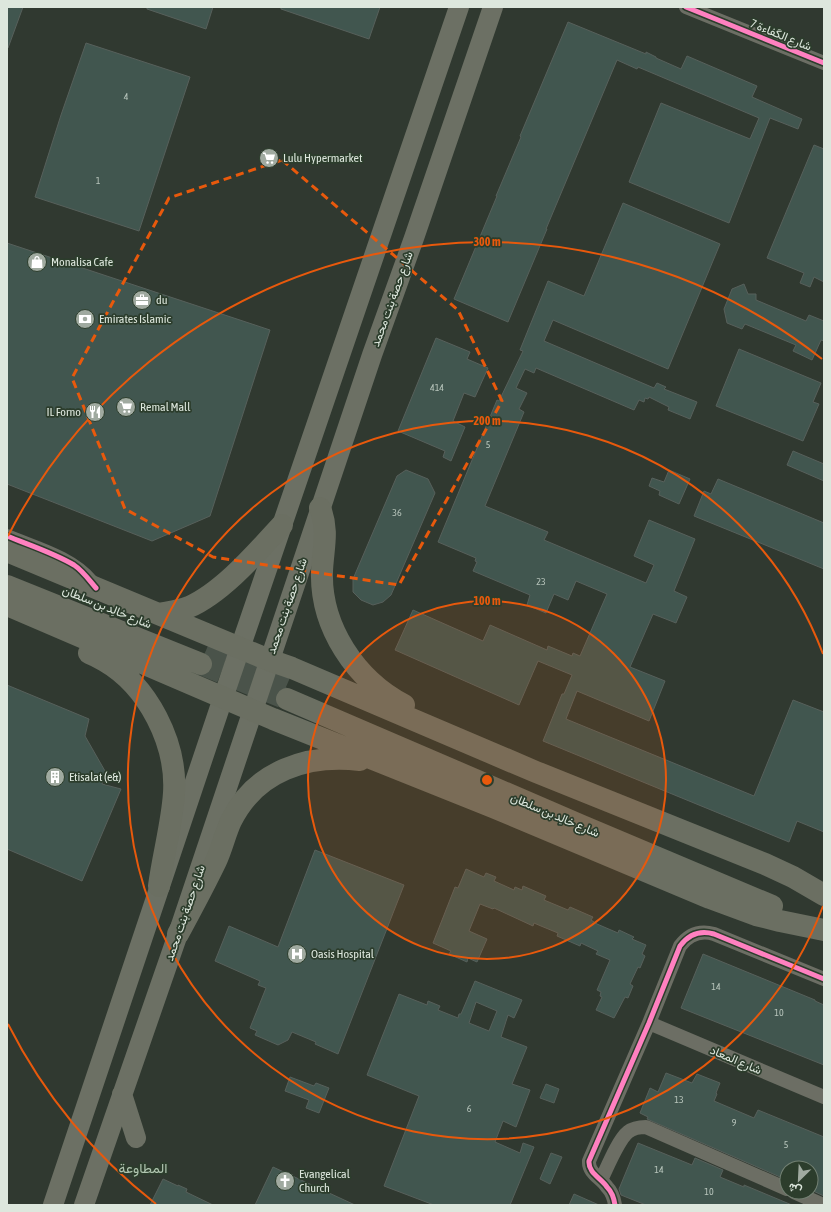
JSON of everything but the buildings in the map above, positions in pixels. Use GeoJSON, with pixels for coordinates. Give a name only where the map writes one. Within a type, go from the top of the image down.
{"type":"FeatureCollection","features":[{"type":"Feature","properties":{"kind":"main road"},"geometry":{"type":"LineString","coordinates":[[52,1203],[459,7]]}},
{"type":"Feature","properties":{"kind":"main road","name":"شارع حصة بنت محمد"},"geometry":{"type":"LineString","coordinates":[[84,1205],[178,934],[372,355],[414,238],[493,7]]}},
{"type":"Feature","properties":{"kind":"main road"},"geometry":{"type":"LineString","coordinates":[[320,508],[326,532],[322,572],[323,586],[328,614],[338,640],[353,663],[371,681],[390,696],[426,717],[448,734]]}},
{"type":"Feature","properties":{"kind":"main road"},"geometry":{"type":"LineString","coordinates":[[159,614],[188,607],[211,594],[244,565],[282,525]]}},
{"type":"Feature","properties":{"kind":"main road"},"geometry":{"type":"LineString","coordinates":[[7,551],[269,660],[292,668],[536,772],[765,864],[824,896]]}},
{"type":"Feature","properties":{"kind":"main road","name":"شارع خالِد بن سلطان"},"geometry":{"type":"LineString","coordinates":[[7,566],[204,656],[7,586]]}},
{"type":"Feature","properties":{"kind":"main road"},"geometry":{"type":"LineString","coordinates":[[7,605],[223,698],[493,807],[727,905],[780,921],[824,929]]}},
{"type":"Feature","properties":{"kind":"main road"},"geometry":{"type":"LineString","coordinates":[[7,612],[106,661],[135,687],[149,704],[157,717],[166,737],[172,760],[174,791],[173,806],[159,886]]}},
{"type":"Feature","properties":{"kind":"main road","name":"شارع خالِد بن سلطان"},"geometry":{"type":"LineString","coordinates":[[824,896],[671,840],[289,692],[573,822],[824,929]]}},
{"type":"Feature","properties":{"kind":"main road"},"geometry":{"type":"LineString","coordinates":[[178,934],[207,880],[231,821],[244,801],[264,781],[288,767],[311,760],[334,758],[387,764]]}},
{"type":"Feature","properties":{"kind":"main road"},"geometry":{"type":"LineString","coordinates":[[122,1094],[136,1138]]}},
{"type":"Feature","properties":{"kind":"street","name":"شارع الكَفاءة 7"},"geometry":{"type":"LineString","coordinates":[[686,7],[824,63]]}},
{"type":"Feature","properties":{"kind":"street"},"geometry":{"type":"LineString","coordinates":[[7,536],[74,566],[87,577],[96,588]]}},
{"type":"Feature","properties":{"kind":"street"},"geometry":{"type":"LineString","coordinates":[[615,1205],[610,1191],[591,1171],[588,1164],[649,1023],[680,946],[689,936],[708,932],[824,979]]}},
{"type":"Feature","properties":{"kind":"street","name":"شارع المعاد"},"geometry":{"type":"LineString","coordinates":[[649,1023],[824,1097]]}},
{"type":"Feature","properties":{"kind":"street"},"geometry":{"type":"LineString","coordinates":[[601,1180],[622,1138],[631,1130],[646,1127],[779,1185]]}},
{"type":"Feature","properties":{"kind":"street"},"geometry":{"type":"LineString","coordinates":[[812,1200],[823,1205]]}},
{"type":"Feature","properties":{"kind":"highlighted area"},"geometry":{"type":"Polygon","coordinates":[[[282,160],[458,310],[502,401],[399,585],[213,557],[125,509],[72,378],[169,198],[282,160]]]}},
{"type":"Feature","properties":{"kind":"tunnel"},"geometry":{"type":"LineString","coordinates":[[207,648],[291,684]]}},
{"type":"Feature","properties":{"kind":"tunnel"},"geometry":{"type":"LineString","coordinates":[[201,664],[287,699]]}},
{"type":"Feature","properties":{"kind":"cycle path"},"geometry":{"type":"LineString","coordinates":[[686,7],[824,63]]}},
{"type":"Feature","properties":{"kind":"cycle path"},"geometry":{"type":"LineString","coordinates":[[7,536],[50,553],[74,565],[96,588]]}},
{"type":"Feature","properties":{"kind":"cycle path"},"geometry":{"type":"LineString","coordinates":[[615,1205],[610,1191],[593,1172],[589,1165],[589,1161],[683,942],[695,934],[704,932],[714,934],[824,979]]}},
{"type":"Feature","properties":{"kind":"place","name":"Lulu Hypermarket"},"geometry":{"type":"Point","coordinates":[269,158]}},
{"type":"Feature","properties":{"kind":"place","name":"Monalisa Cafe"},"geometry":{"type":"Point","coordinates":[37,262]}},
{"type":"Feature","properties":{"kind":"place","name":"du"},"geometry":{"type":"Point","coordinates":[142,300]}},
{"type":"Feature","properties":{"kind":"place","name":"Emirates Islamic"},"geometry":{"type":"Point","coordinates":[85,319]}},
{"type":"Feature","properties":{"kind":"place","name":"Remal Mall"},"geometry":{"type":"Point","coordinates":[126,407]}},
{"type":"Feature","properties":{"kind":"place","name":"IL Forno"},"geometry":{"type":"Point","coordinates":[95,412]}},
{"type":"Feature","properties":{"kind":"place","name":"Etisalat (e&)"},"geometry":{"type":"Point","coordinates":[55,777]}},
{"type":"Feature","properties":{"kind":"place","name":"Oasis Hospital"},"geometry":{"type":"Point","coordinates":[297,954]}},
{"type":"Feature","properties":{"kind":"place","name":"Evangelical Church"},"geometry":{"type":"Point","coordinates":[285,1181]}},
{"type":"Feature","properties":{"kind":"district","name":"المطاوعة"},"geometry":{"type":"Point","coordinates":[143,1168]}}]}
